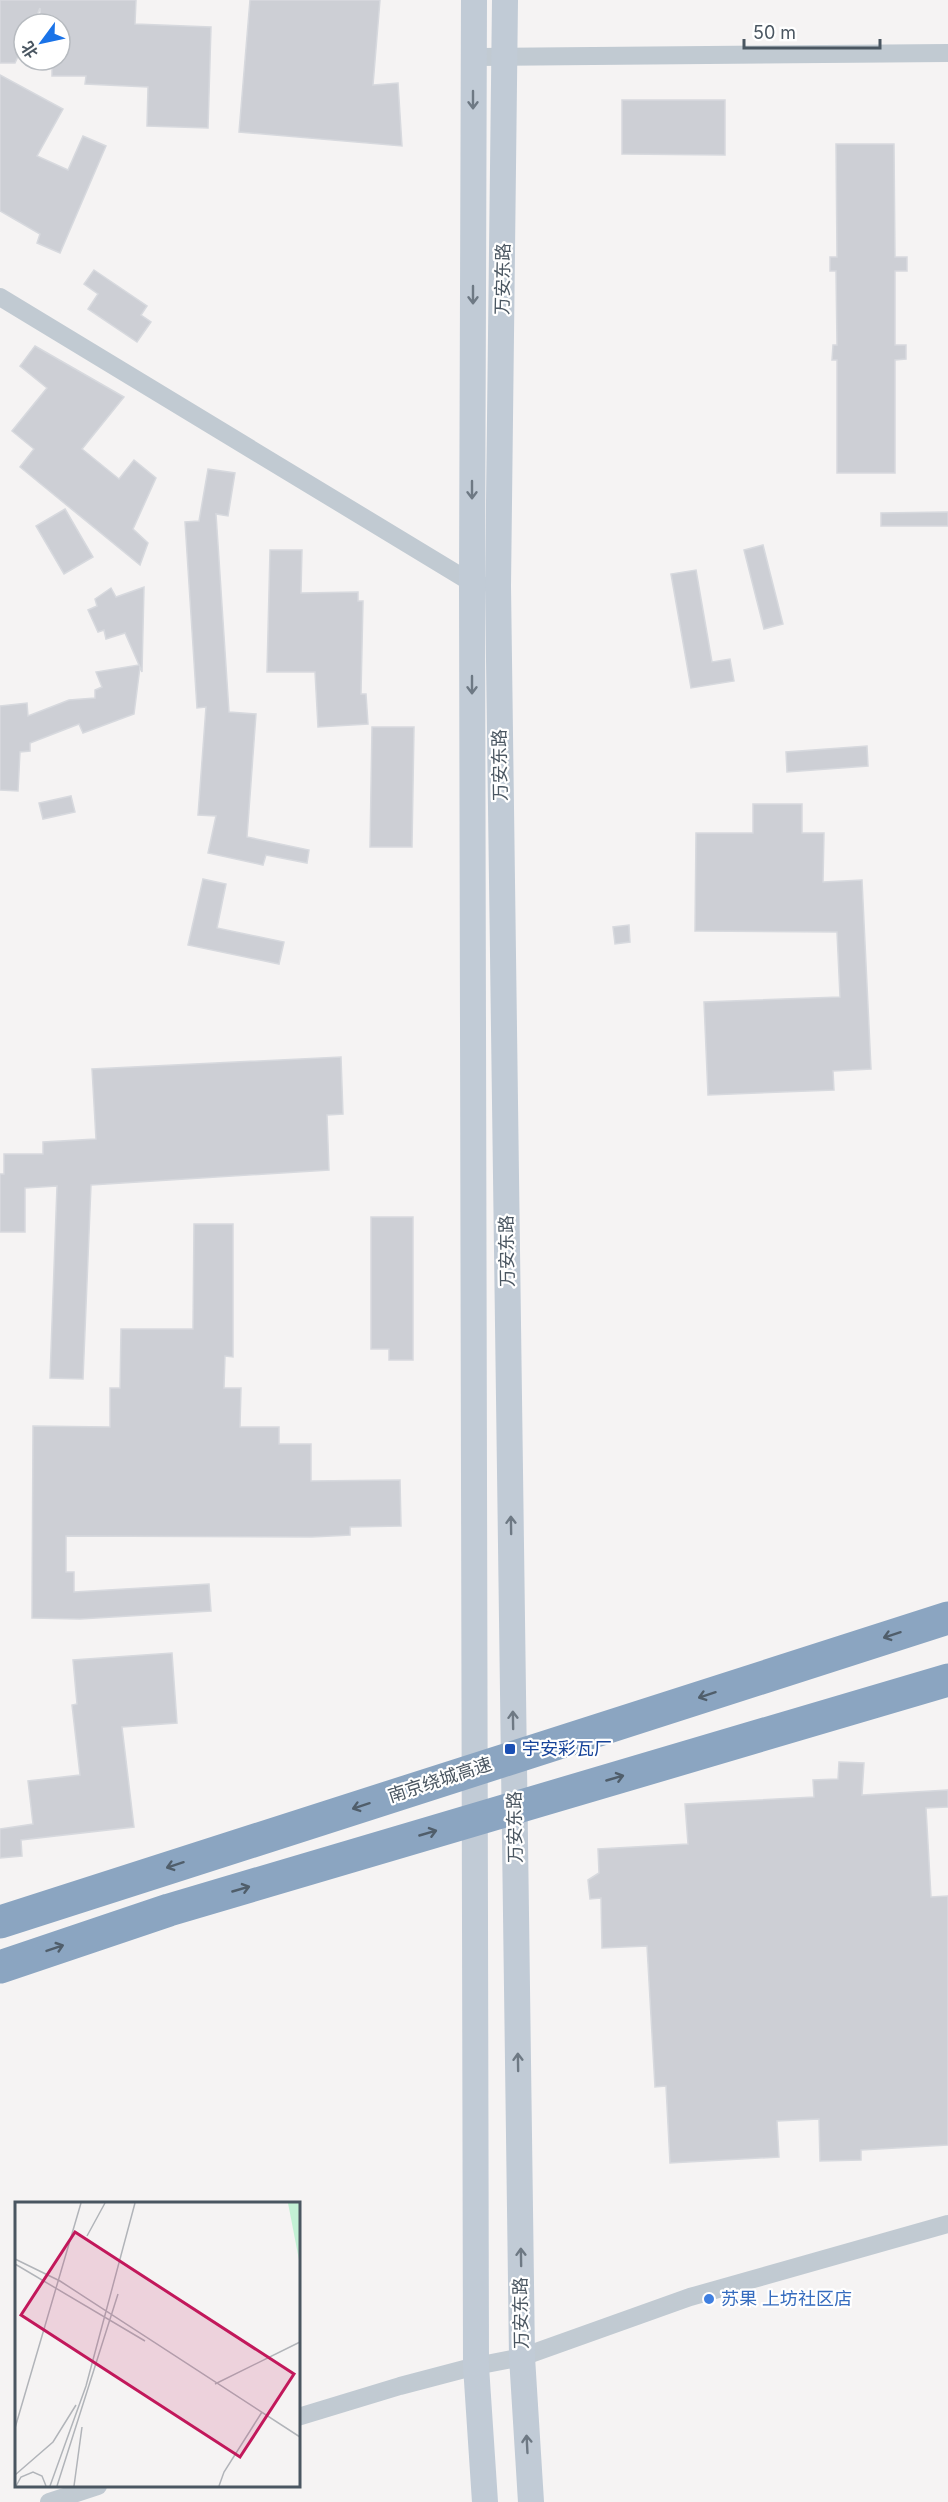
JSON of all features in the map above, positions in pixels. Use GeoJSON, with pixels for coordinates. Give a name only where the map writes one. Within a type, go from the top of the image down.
{"type":"FeatureCollection","features":[{"type":"Feature","properties":{"kind":"highway","name":"南京绕城高速"},"geometry":{"type":"LineString","coordinates":[[0,1922],[948,1618]]}},
{"type":"Feature","properties":{"kind":"highway"},"geometry":{"type":"LineString","coordinates":[[0,1967],[169,1910],[946,1680]]}},
{"type":"Feature","properties":{"kind":"main road","name":"万安东路"},"geometry":{"type":"LineString","coordinates":[[474,0],[472,583],[476,2366],[485,2502]]}},
{"type":"Feature","properties":{"kind":"main road","name":"万安东路"},"geometry":{"type":"LineString","coordinates":[[505,0],[498,586],[522,2357],[531,2502]]}},
{"type":"Feature","properties":{"kind":"street"},"geometry":{"type":"LineString","coordinates":[[473,57],[948,52]]}},
{"type":"Feature","properties":{"kind":"street"},"geometry":{"type":"LineString","coordinates":[[0,297],[472,583],[498,586]]}},
{"type":"Feature","properties":{"kind":"street"},"geometry":{"type":"LineString","coordinates":[[300,2416],[400,2386],[476,2366],[522,2357],[690,2297],[948,2224]]}},
{"type":"Feature","properties":{"kind":"street"},"geometry":{"type":"LineString","coordinates":[[49,2502],[95,2487]]}},
{"type":"Feature","properties":{"kind":"building"},"geometry":{"type":"Polygon","coordinates":[[[0,0],[136,0],[135,24],[211,27],[208,128],[147,126],[148,87],[85,84],[86,76],[52,76],[52,72],[72,72],[72,12],[40,12],[40,8],[38,12],[12,12],[12,63],[0,63],[0,0]]]}},
{"type":"Feature","properties":{"kind":"building"},"geometry":{"type":"Polygon","coordinates":[[[250,0],[380,0],[373,85],[398,83],[402,146],[239,132],[250,0]]]}},
{"type":"Feature","properties":{"kind":"building"},"geometry":{"type":"Polygon","coordinates":[[[0,75],[63,109],[37,156],[68,170],[83,136],[106,146],[60,253],[37,243],[40,234],[0,211],[0,75]]]}},
{"type":"Feature","properties":{"kind":"building"},"geometry":{"type":"Polygon","coordinates":[[[622,100],[725,100],[725,155],[622,154],[622,100]]]}},
{"type":"Feature","properties":{"kind":"building"},"geometry":{"type":"Polygon","coordinates":[[[836,144],[894,144],[895,257],[907,257],[907,271],[895,271],[895,345],[906,345],[906,359],[895,360],[895,473],[837,473],[837,360],[832,360],[833,345],[837,345],[836,271],[830,271],[830,257],[837,257],[836,144]]]}},
{"type":"Feature","properties":{"kind":"building"},"geometry":{"type":"Polygon","coordinates":[[[94,270],[147,306],[141,315],[151,322],[137,342],[88,309],[98,294],[84,284],[94,270]]]}},
{"type":"Feature","properties":{"kind":"building"},"geometry":{"type":"Polygon","coordinates":[[[35,346],[124,397],[82,449],[119,479],[134,460],[156,478],[133,529],[148,543],[140,565],[20,467],[34,449],[12,431],[47,388],[20,366],[35,346]]]}},
{"type":"Feature","properties":{"kind":"building"},"geometry":{"type":"Polygon","coordinates":[[[208,469],[235,473],[228,516],[216,514],[229,712],[256,714],[247,837],[309,850],[307,863],[266,855],[263,865],[208,853],[216,816],[198,815],[206,707],[197,708],[185,522],[199,521],[208,469]]]}},
{"type":"Feature","properties":{"kind":"building"},"geometry":{"type":"Polygon","coordinates":[[[65,509],[93,557],[64,574],[36,526],[65,509]]]}},
{"type":"Feature","properties":{"kind":"building"},"geometry":{"type":"Polygon","coordinates":[[[948,512],[948,526],[881,526],[881,513],[948,512]]]}},
{"type":"Feature","properties":{"kind":"building"},"geometry":{"type":"Polygon","coordinates":[[[763,545],[783,624],[764,629],[744,550],[763,545]]]}},
{"type":"Feature","properties":{"kind":"building"},"geometry":{"type":"Polygon","coordinates":[[[270,550],[302,550],[301,593],[358,592],[358,601],[363,601],[361,694],[366,694],[368,724],[318,727],[315,672],[267,672],[270,550]]]}},
{"type":"Feature","properties":{"kind":"building"},"geometry":{"type":"Polygon","coordinates":[[[696,570],[712,662],[730,659],[734,681],[691,688],[671,574],[696,570]]]}},
{"type":"Feature","properties":{"kind":"building"},"geometry":{"type":"Polygon","coordinates":[[[144,587],[142,672],[140,667],[134,714],[83,733],[79,724],[30,743],[30,751],[20,752],[18,791],[0,790],[0,706],[27,703],[28,716],[69,700],[95,698],[95,690],[102,687],[96,672],[139,665],[125,633],[106,639],[104,630],[98,632],[88,610],[97,606],[95,599],[111,588],[116,597],[144,587]]]}},
{"type":"Feature","properties":{"kind":"building"},"geometry":{"type":"Polygon","coordinates":[[[372,727],[414,727],[412,847],[370,847],[372,727]]]}},
{"type":"Feature","properties":{"kind":"building"},"geometry":{"type":"Polygon","coordinates":[[[867,746],[868,766],[787,772],[786,752],[867,746]]]}},
{"type":"Feature","properties":{"kind":"building"},"geometry":{"type":"Polygon","coordinates":[[[71,796],[75,812],[43,819],[39,803],[71,796]]]}},
{"type":"Feature","properties":{"kind":"building"},"geometry":{"type":"Polygon","coordinates":[[[753,804],[802,804],[802,833],[824,833],[823,882],[862,880],[871,1069],[833,1071],[834,1090],[708,1095],[704,1002],[840,997],[837,932],[695,931],[696,833],[753,833],[753,804]]]}},
{"type":"Feature","properties":{"kind":"building"},"geometry":{"type":"Polygon","coordinates":[[[203,879],[226,884],[217,928],[284,942],[279,964],[188,945],[203,879]]]}},
{"type":"Feature","properties":{"kind":"building"},"geometry":{"type":"Polygon","coordinates":[[[629,925],[630,942],[615,944],[613,927],[629,925]]]}},
{"type":"Feature","properties":{"kind":"building"},"geometry":{"type":"Polygon","coordinates":[[[341,1057],[343,1114],[327,1115],[329,1170],[91,1185],[83,1379],[50,1378],[57,1186],[25,1188],[25,1232],[0,1232],[0,1174],[4,1174],[4,1154],[43,1154],[43,1142],[96,1139],[92,1069],[341,1057]]]}},
{"type":"Feature","properties":{"kind":"building"},"geometry":{"type":"Polygon","coordinates":[[[371,1217],[413,1217],[413,1360],[389,1360],[389,1349],[371,1349],[371,1217]]]}},
{"type":"Feature","properties":{"kind":"building"},"geometry":{"type":"Polygon","coordinates":[[[194,1224],[233,1224],[233,1357],[225,1356],[224,1388],[241,1388],[240,1427],[279,1427],[279,1444],[311,1444],[311,1481],[400,1480],[401,1526],[350,1527],[350,1535],[312,1537],[66,1536],[66,1572],[74,1572],[74,1592],[209,1584],[211,1611],[80,1619],[32,1618],[33,1426],[110,1427],[110,1388],[120,1388],[121,1329],[193,1329],[194,1224]]]}},
{"type":"Feature","properties":{"kind":"building"},"geometry":{"type":"Polygon","coordinates":[[[172,1653],[177,1723],[122,1727],[134,1827],[21,1840],[22,1856],[0,1858],[0,1829],[33,1824],[28,1781],[80,1775],[72,1705],[77,1704],[73,1660],[172,1653]]]}},
{"type":"Feature","properties":{"kind":"building"},"geometry":{"type":"Polygon","coordinates":[[[839,1762],[864,1763],[862,1795],[948,1790],[948,1807],[926,1808],[931,1897],[948,1896],[948,2145],[861,2150],[861,2160],[820,2161],[819,2119],[777,2121],[779,2157],[670,2163],[666,2086],[655,2087],[647,1946],[602,1948],[601,1898],[590,1899],[588,1880],[599,1873],[598,1849],[688,1844],[685,1804],[814,1797],[813,1780],[838,1779],[839,1762]]]}},
{"type":"Feature","properties":{"kind":"place","name":"宇安彩瓦厂"},"geometry":{"type":"Point","coordinates":[510,1749]}},
{"type":"Feature","properties":{"kind":"place","name":"苏果 上坊社区店"},"geometry":{"type":"Point","coordinates":[709,2299]}}]}
